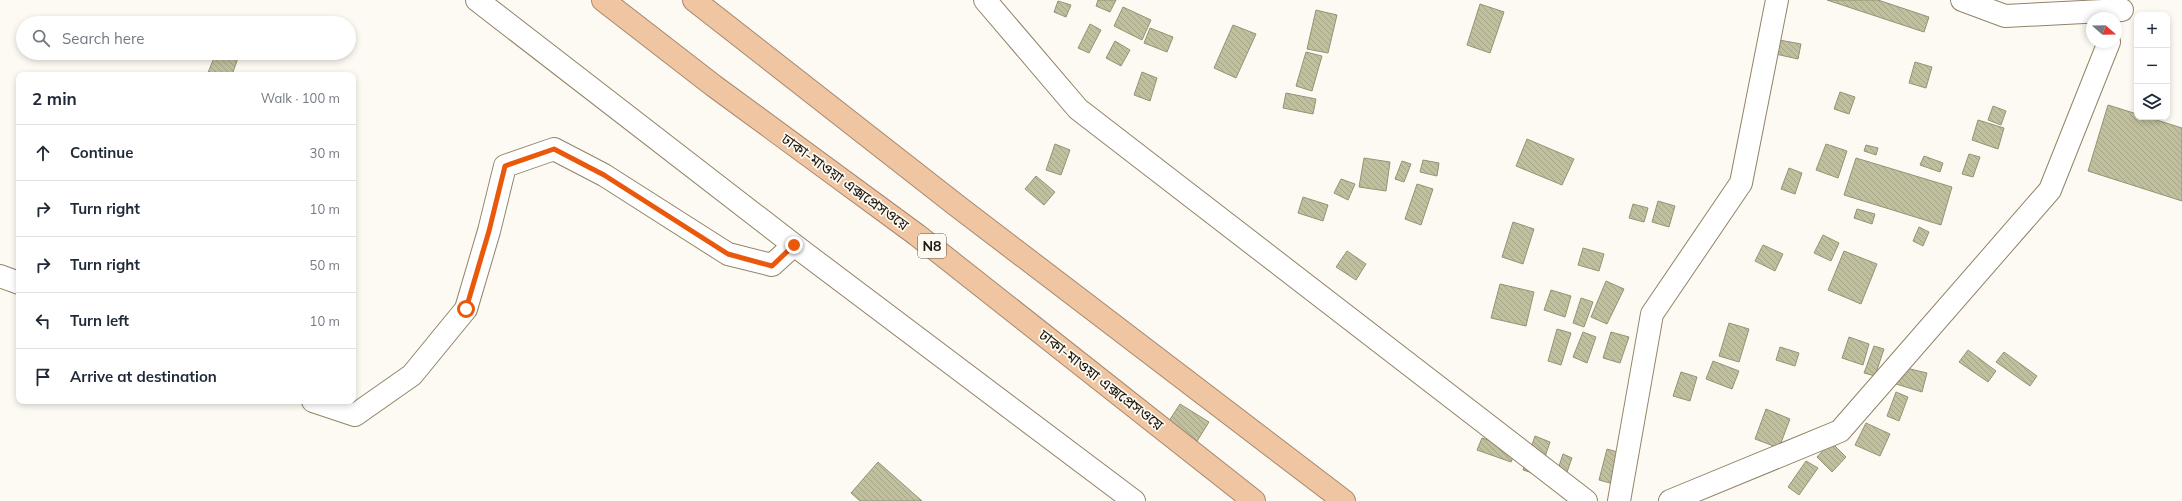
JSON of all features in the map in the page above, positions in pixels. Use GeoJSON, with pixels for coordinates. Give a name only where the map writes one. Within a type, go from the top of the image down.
{"type":"FeatureCollection","features":[{"type":"Feature","properties":{"kind":"highway","name":"ঢাকা-মাওয়া এক্সপ্রেসওয়ে"},"geometry":{"type":"LineString","coordinates":[[603,0],[714,86],[917,235],[1254,501]]}},
{"type":"Feature","properties":{"kind":"highway"},"geometry":{"type":"LineString","coordinates":[[694,0],[962,210],[1344,501]]}},
{"type":"Feature","properties":{"kind":"street"},"geometry":{"type":"LineString","coordinates":[[477,0],[794,245],[1134,501]]}},
{"type":"Feature","properties":{"kind":"street"},"geometry":{"type":"LineString","coordinates":[[985,0],[1078,108],[1586,501]]}},
{"type":"Feature","properties":{"kind":"street"},"geometry":{"type":"LineString","coordinates":[[1619,501],[1652,314],[1741,183],[1777,0]]}},
{"type":"Feature","properties":{"kind":"street"},"geometry":{"type":"LineString","coordinates":[[1962,0],[2005,16],[2123,11]]}},
{"type":"Feature","properties":{"kind":"street"},"geometry":{"type":"LineString","coordinates":[[1670,501],[1840,431],[2050,190],[2107,48]]}},
{"type":"Feature","properties":{"kind":"street"},"geometry":{"type":"LineString","coordinates":[[322,404],[355,415],[412,375],[466,309],[489,231],[505,166],[554,149],[604,175],[728,254],[772,266],[794,245]]}},
{"type":"Feature","properties":{"kind":"street"},"geometry":{"type":"LineString","coordinates":[[0,276],[16,282]]}},
{"type":"Feature","properties":{"kind":"building"},"geometry":{"type":"Polygon","coordinates":[[[1098,0],[1116,0],[1110,12],[1096,6],[1098,0]]]}},
{"type":"Feature","properties":{"kind":"building"},"geometry":{"type":"Polygon","coordinates":[[[1827,0],[1878,0],[1929,17],[1924,32],[1827,0]]]}},
{"type":"Feature","properties":{"kind":"building"},"geometry":{"type":"Polygon","coordinates":[[[1058,1],[1071,5],[1066,17],[1054,12],[1058,1]]]}},
{"type":"Feature","properties":{"kind":"building"},"geometry":{"type":"Polygon","coordinates":[[[1480,4],[1504,12],[1490,53],[1467,45],[1480,4]]]}},
{"type":"Feature","properties":{"kind":"building"},"geometry":{"type":"Polygon","coordinates":[[[1123,7],[1151,20],[1142,40],[1114,26],[1123,7]]]}},
{"type":"Feature","properties":{"kind":"building"},"geometry":{"type":"Polygon","coordinates":[[[1316,10],[1337,15],[1328,53],[1307,49],[1316,10]]]}},
{"type":"Feature","properties":{"kind":"building"},"geometry":{"type":"Polygon","coordinates":[[[1090,24],[1101,30],[1089,53],[1078,48],[1090,24]]]}},
{"type":"Feature","properties":{"kind":"building"},"geometry":{"type":"Polygon","coordinates":[[[1233,25],[1256,34],[1236,78],[1214,68],[1233,25]]]}},
{"type":"Feature","properties":{"kind":"building"},"geometry":{"type":"Polygon","coordinates":[[[1150,28],[1173,37],[1167,52],[1144,43],[1150,28]]]}},
{"type":"Feature","properties":{"kind":"building"},"geometry":{"type":"Polygon","coordinates":[[[1774,39],[1801,44],[1798,59],[1771,53],[1774,39]]]}},
{"type":"Feature","properties":{"kind":"building"},"geometry":{"type":"Polygon","coordinates":[[[1115,41],[1130,50],[1121,66],[1106,58],[1115,41]]]}},
{"type":"Feature","properties":{"kind":"building"},"geometry":{"type":"Polygon","coordinates":[[[1306,52],[1322,56],[1312,91],[1296,86],[1306,52]]]}},
{"type":"Feature","properties":{"kind":"building"},"geometry":{"type":"Polygon","coordinates":[[[213,60],[237,60],[233,72],[208,72],[213,60]]]}},
{"type":"Feature","properties":{"kind":"building"},"geometry":{"type":"Polygon","coordinates":[[[1915,62],[1932,67],[1926,88],[1909,83],[1915,62]]]}},
{"type":"Feature","properties":{"kind":"building"},"geometry":{"type":"Polygon","coordinates":[[[1142,72],[1157,78],[1150,101],[1134,95],[1142,72]]]}},
{"type":"Feature","properties":{"kind":"building"},"geometry":{"type":"Polygon","coordinates":[[[1840,92],[1855,97],[1849,114],[1834,109],[1840,92]]]}},
{"type":"Feature","properties":{"kind":"building"},"geometry":{"type":"Polygon","coordinates":[[[1286,93],[1316,99],[1313,114],[1283,108],[1286,93]]]}},
{"type":"Feature","properties":{"kind":"building"},"geometry":{"type":"Polygon","coordinates":[[[2108,105],[2134,113],[2134,120],[2157,120],[2182,128],[2182,201],[2088,171],[2108,105]]]}},
{"type":"Feature","properties":{"kind":"building"},"geometry":{"type":"Polygon","coordinates":[[[1993,106],[2006,111],[2001,125],[1988,120],[1993,106]]]}},
{"type":"Feature","properties":{"kind":"building"},"geometry":{"type":"Polygon","coordinates":[[[1978,120],[2004,128],[1998,149],[1972,140],[1978,120]]]}},
{"type":"Feature","properties":{"kind":"building"},"geometry":{"type":"Polygon","coordinates":[[[1527,139],[1574,159],[1562,185],[1516,166],[1527,139]]]}},
{"type":"Feature","properties":{"kind":"building"},"geometry":{"type":"Polygon","coordinates":[[[1055,144],[1070,150],[1061,175],[1046,170],[1055,144]]]}},
{"type":"Feature","properties":{"kind":"building"},"geometry":{"type":"Polygon","coordinates":[[[1826,144],[1847,151],[1838,178],[1816,170],[1826,144]]]}},
{"type":"Feature","properties":{"kind":"building"},"geometry":{"type":"Polygon","coordinates":[[[1866,145],[1878,148],[1876,155],[1864,151],[1866,145]]]}},
{"type":"Feature","properties":{"kind":"building"},"geometry":{"type":"Polygon","coordinates":[[[1969,154],[1980,157],[1973,177],[1962,174],[1969,154]]]}},
{"type":"Feature","properties":{"kind":"building"},"geometry":{"type":"Polygon","coordinates":[[[1924,156],[1943,163],[1940,172],[1920,165],[1924,156]]]}},
{"type":"Feature","properties":{"kind":"building"},"geometry":{"type":"Polygon","coordinates":[[[1364,158],[1390,162],[1386,191],[1359,187],[1364,158]]]}},
{"type":"Feature","properties":{"kind":"building"},"geometry":{"type":"Polygon","coordinates":[[[1856,158],[1952,187],[1941,225],[1844,195],[1856,158]]]}},
{"type":"Feature","properties":{"kind":"building"},"geometry":{"type":"Polygon","coordinates":[[[1423,160],[1439,163],[1437,176],[1420,172],[1423,160]]]}},
{"type":"Feature","properties":{"kind":"building"},"geometry":{"type":"Polygon","coordinates":[[[1402,161],[1411,164],[1404,182],[1395,179],[1402,161]]]}},
{"type":"Feature","properties":{"kind":"building"},"geometry":{"type":"Polygon","coordinates":[[[1789,168],[1802,173],[1795,194],[1781,189],[1789,168]]]}},
{"type":"Feature","properties":{"kind":"building"},"geometry":{"type":"Polygon","coordinates":[[[1036,176],[1055,192],[1044,205],[1025,189],[1036,176]]]}},
{"type":"Feature","properties":{"kind":"building"},"geometry":{"type":"Polygon","coordinates":[[[1341,179],[1355,184],[1348,200],[1334,193],[1341,179]]]}},
{"type":"Feature","properties":{"kind":"building"},"geometry":{"type":"Polygon","coordinates":[[[1417,184],[1433,189],[1421,225],[1405,219],[1417,184]]]}},
{"type":"Feature","properties":{"kind":"building"},"geometry":{"type":"Polygon","coordinates":[[[1303,197],[1328,205],[1323,221],[1298,213],[1303,197]]]}},
{"type":"Feature","properties":{"kind":"building"},"geometry":{"type":"Polygon","coordinates":[[[1658,201],[1675,206],[1669,227],[1652,222],[1658,201]]]}},
{"type":"Feature","properties":{"kind":"building"},"geometry":{"type":"Polygon","coordinates":[[[1633,204],[1648,208],[1644,222],[1629,218],[1633,204]]]}},
{"type":"Feature","properties":{"kind":"building"},"geometry":{"type":"Polygon","coordinates":[[[1857,209],[1875,214],[1872,224],[1854,218],[1857,209]]]}},
{"type":"Feature","properties":{"kind":"building"},"geometry":{"type":"Polygon","coordinates":[[[1513,222],[1534,229],[1523,264],[1502,257],[1513,222]]]}},
{"type":"Feature","properties":{"kind":"building"},"geometry":{"type":"Polygon","coordinates":[[[1919,227],[1929,232],[1923,246],[1913,241],[1919,227]]]}},
{"type":"Feature","properties":{"kind":"building"},"geometry":{"type":"Polygon","coordinates":[[[1823,235],[1839,243],[1831,261],[1814,253],[1823,235]]]}},
{"type":"Feature","properties":{"kind":"building"},"geometry":{"type":"Polygon","coordinates":[[[1763,245],[1783,254],[1775,271],[1755,261],[1763,245]]]}},
{"type":"Feature","properties":{"kind":"building"},"geometry":{"type":"Polygon","coordinates":[[[1583,248],[1604,254],[1599,271],[1578,265],[1583,248]]]}},
{"type":"Feature","properties":{"kind":"building"},"geometry":{"type":"Polygon","coordinates":[[[1347,251],[1366,264],[1356,280],[1336,267],[1347,251]]]}},
{"type":"Feature","properties":{"kind":"building"},"geometry":{"type":"Polygon","coordinates":[[[1844,251],[1877,264],[1861,304],[1828,290],[1844,251]]]}},
{"type":"Feature","properties":{"kind":"building"},"geometry":{"type":"Polygon","coordinates":[[[1606,281],[1624,289],[1607,324],[1591,317],[1606,281]]]}},
{"type":"Feature","properties":{"kind":"building"},"geometry":{"type":"Polygon","coordinates":[[[1500,284],[1534,292],[1526,326],[1491,318],[1500,284]]]}},
{"type":"Feature","properties":{"kind":"building"},"geometry":{"type":"Polygon","coordinates":[[[1551,290],[1571,296],[1565,317],[1544,310],[1551,290]]]}},
{"type":"Feature","properties":{"kind":"building"},"geometry":{"type":"Polygon","coordinates":[[[1581,298],[1593,302],[1584,327],[1573,323],[1581,298]]]}},
{"type":"Feature","properties":{"kind":"building"},"geometry":{"type":"Polygon","coordinates":[[[1729,323],[1749,329],[1739,362],[1719,356],[1729,323]]]}},
{"type":"Feature","properties":{"kind":"building"},"geometry":{"type":"Polygon","coordinates":[[[1557,329],[1571,333],[1561,365],[1548,361],[1557,329]]]}},
{"type":"Feature","properties":{"kind":"building"},"geometry":{"type":"Polygon","coordinates":[[[1583,332],[1596,337],[1587,363],[1573,357],[1583,332]]]}},
{"type":"Feature","properties":{"kind":"building"},"geometry":{"type":"Polygon","coordinates":[[[1611,332],[1629,337],[1620,363],[1603,358],[1611,332]]]}},
{"type":"Feature","properties":{"kind":"building"},"geometry":{"type":"Polygon","coordinates":[[[1849,337],[1869,344],[1863,365],[1842,358],[1849,337]]]}},
{"type":"Feature","properties":{"kind":"building"},"geometry":{"type":"Polygon","coordinates":[[[1874,346],[1884,349],[1875,376],[1864,373],[1874,346]]]}},
{"type":"Feature","properties":{"kind":"building"},"geometry":{"type":"Polygon","coordinates":[[[1780,347],[1799,353],[1795,366],[1776,360],[1780,347]]]}},
{"type":"Feature","properties":{"kind":"building"},"geometry":{"type":"Polygon","coordinates":[[[1968,350],[1996,371],[1988,382],[1959,362],[1968,350]]]}},
{"type":"Feature","properties":{"kind":"building"},"geometry":{"type":"Polygon","coordinates":[[[2004,352],[2037,376],[2030,386],[1996,362],[2004,352]]]}},
{"type":"Feature","properties":{"kind":"building"},"geometry":{"type":"Polygon","coordinates":[[[1713,361],[1739,371],[1732,389],[1706,379],[1713,361]]]}},
{"type":"Feature","properties":{"kind":"building"},"geometry":{"type":"Polygon","coordinates":[[[1898,366],[1927,373],[1922,392],[1893,383],[1898,366]]]}},
{"type":"Feature","properties":{"kind":"building"},"geometry":{"type":"Polygon","coordinates":[[[1681,372],[1697,377],[1690,401],[1673,396],[1681,372]]]}},
{"type":"Feature","properties":{"kind":"building"},"geometry":{"type":"Polygon","coordinates":[[[1896,392],[1908,397],[1899,421],[1887,416],[1896,392]]]}},
{"type":"Feature","properties":{"kind":"building"},"geometry":{"type":"Polygon","coordinates":[[[1180,404],[1209,422],[1194,446],[1165,427],[1180,404]]]}},
{"type":"Feature","properties":{"kind":"building"},"geometry":{"type":"Polygon","coordinates":[[[1766,409],[1790,419],[1779,448],[1755,439],[1766,409]]]}},
{"type":"Feature","properties":{"kind":"building"},"geometry":{"type":"Polygon","coordinates":[[[1866,423],[1890,434],[1880,456],[1855,445],[1866,423]]]}},
{"type":"Feature","properties":{"kind":"building"},"geometry":{"type":"Polygon","coordinates":[[[1535,436],[1550,442],[1539,475],[1523,470],[1535,436]]]}},
{"type":"Feature","properties":{"kind":"building"},"geometry":{"type":"Polygon","coordinates":[[[1482,438],[1516,450],[1511,462],[1477,450],[1482,438]]]}},
{"type":"Feature","properties":{"kind":"building"},"geometry":{"type":"Polygon","coordinates":[[[1831,442],[1846,457],[1832,472],[1817,457],[1831,442]]]}},
{"type":"Feature","properties":{"kind":"building"},"geometry":{"type":"Polygon","coordinates":[[[1607,449],[1625,454],[1617,485],[1599,480],[1607,449]]]}},
{"type":"Feature","properties":{"kind":"building"},"geometry":{"type":"Polygon","coordinates":[[[1563,454],[1572,458],[1567,472],[1558,469],[1563,454]]]}},
{"type":"Feature","properties":{"kind":"building"},"geometry":{"type":"Polygon","coordinates":[[[1806,461],[1818,468],[1799,495],[1788,487],[1806,461]]]}},
{"type":"Feature","properties":{"kind":"building"},"geometry":{"type":"Polygon","coordinates":[[[878,462],[922,501],[860,501],[851,493],[878,462]]]}},
{"type":"Feature","properties":{"kind":"route"},"geometry":{"type":"LineString","coordinates":[[466,309],[489,231],[505,166],[554,149],[604,175],[728,254],[772,266],[794,245]]}}]}
